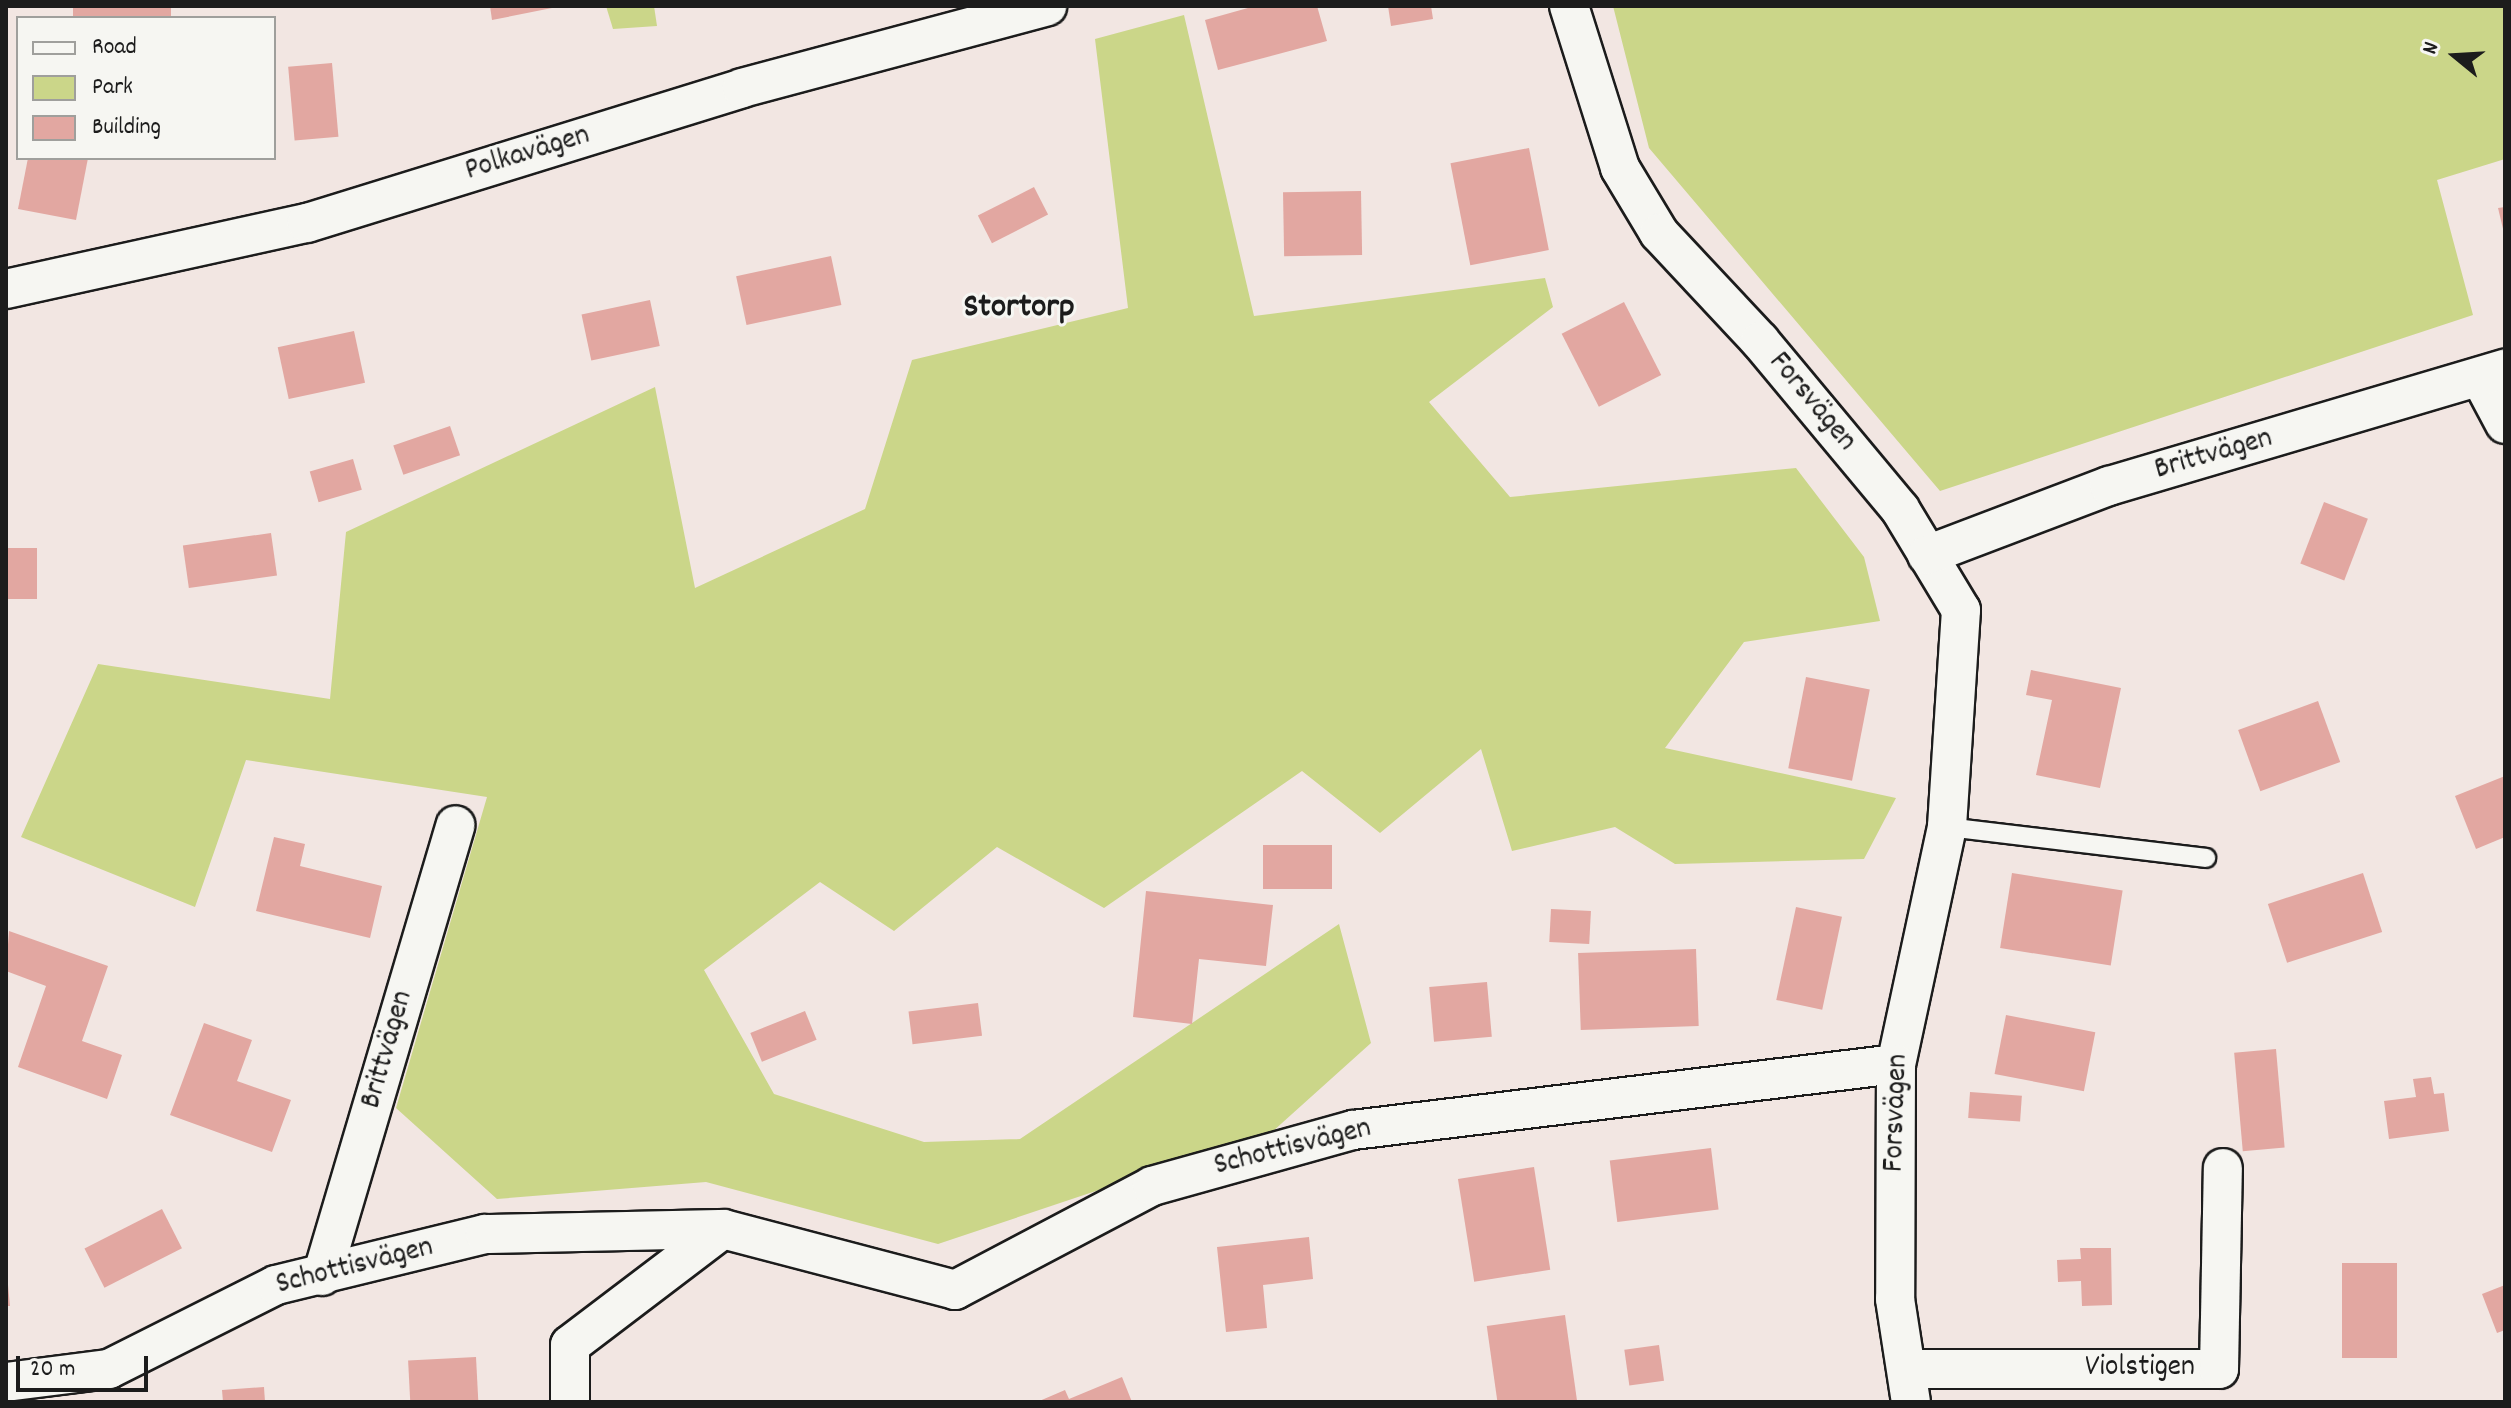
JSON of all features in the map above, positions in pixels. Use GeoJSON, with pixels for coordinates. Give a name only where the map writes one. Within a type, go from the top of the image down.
{"type":"FeatureCollection","features":[{"type":"Feature","properties":{"kind":"street","name":"Polkavägen"},"geometry":{"type":"LineString","coordinates":[[6,289],[307,223],[742,88],[1047,6]]}},
{"type":"Feature","properties":{"kind":"street","name":"Forsvägen"},"geometry":{"type":"LineString","coordinates":[[1569,6],[1620,168],[1659,233],[1780,365],[1900,509],[1961,610],[1947,827],[1896,1064],[1895,1299],[1910,1385]]}},
{"type":"Feature","properties":{"kind":"street","name":"Brittvägen"},"geometry":{"type":"LineString","coordinates":[[1927,555],[2109,486],[2493,373]]}},
{"type":"Feature","properties":{"kind":"street"},"geometry":{"type":"LineString","coordinates":[[2493,373],[2505,424]]}},
{"type":"Feature","properties":{"kind":"street","name":"Brittvägen"},"geometry":{"type":"LineString","coordinates":[[322,1276],[456,825]]}},
{"type":"Feature","properties":{"kind":"street","name":"Schottisvägen"},"geometry":{"type":"LineString","coordinates":[[6,1382],[109,1369],[276,1285],[485,1234],[723,1229],[955,1290],[1152,1186],[1353,1130],[1896,1064]]}},
{"type":"Feature","properties":{"kind":"street","name":"Violstigen"},"geometry":{"type":"LineString","coordinates":[[1910,1385],[2219,1369],[2223,1168]]}},
{"type":"Feature","properties":{"kind":"street"},"geometry":{"type":"LineString","coordinates":[[570,1402],[570,1345],[723,1229]]}},
{"type":"Feature","properties":{"kind":"lane"},"geometry":{"type":"LineString","coordinates":[[1947,827],[2206,858]]}},
{"type":"Feature","properties":{"kind":"green space"},"geometry":{"type":"Polygon","coordinates":[[[606,6],[654,6],[657,26],[613,29],[606,6]]]}},
{"type":"Feature","properties":{"kind":"green space"},"geometry":{"type":"Polygon","coordinates":[[[1613,6],[2505,6],[2505,159],[2437,180],[2473,315],[1940,491],[1649,148],[1613,6]]]}},
{"type":"Feature","properties":{"kind":"green space"},"geometry":{"type":"Polygon","coordinates":[[[1184,15],[1254,316],[1545,278],[1553,307],[1429,402],[1510,497],[1796,468],[1864,557],[1880,621],[1744,642],[1665,748],[1896,798],[1864,859],[1675,864],[1615,827],[1512,851],[1481,749],[1380,833],[1302,771],[1104,908],[997,847],[894,931],[820,882],[704,970],[774,1094],[924,1142],[1020,1139],[1339,924],[1371,1043],[1272,1132],[938,1244],[706,1182],[497,1199],[396,1108],[487,797],[246,760],[195,907],[21,837],[98,664],[330,699],[346,532],[655,387],[695,588],[865,509],[912,360],[1128,308],[1095,39],[1184,15]]]}},
{"type":"Feature","properties":{"kind":"building"},"geometry":{"type":"Polygon","coordinates":[[[73,6],[171,6],[171,16],[73,16],[73,6]]]}},
{"type":"Feature","properties":{"kind":"building"},"geometry":{"type":"Polygon","coordinates":[[[490,6],[557,6],[557,7],[492,20],[490,6]]]}},
{"type":"Feature","properties":{"kind":"building"},"geometry":{"type":"Polygon","coordinates":[[[1255,6],[1317,6],[1327,41],[1218,70],[1205,20],[1255,6]]]}},
{"type":"Feature","properties":{"kind":"building"},"geometry":{"type":"Polygon","coordinates":[[[1388,6],[1431,6],[1433,19],[1391,26],[1388,6]]]}},
{"type":"Feature","properties":{"kind":"building"},"geometry":{"type":"Polygon","coordinates":[[[332,63],[338,137],[295,141],[288,67],[332,63]]]}},
{"type":"Feature","properties":{"kind":"building"},"geometry":{"type":"Polygon","coordinates":[[[1529,148],[1549,250],[1470,265],[1450,163],[1529,148]]]}},
{"type":"Feature","properties":{"kind":"building"},"geometry":{"type":"Polygon","coordinates":[[[28,160],[88,160],[76,220],[18,209],[28,160]]]}},
{"type":"Feature","properties":{"kind":"building"},"geometry":{"type":"Polygon","coordinates":[[[1034,187],[1048,215],[992,243],[978,216],[1034,187]]]}},
{"type":"Feature","properties":{"kind":"building"},"geometry":{"type":"Polygon","coordinates":[[[1361,191],[1362,255],[1284,256],[1283,192],[1361,191]]]}},
{"type":"Feature","properties":{"kind":"building"},"geometry":{"type":"Polygon","coordinates":[[[2505,207],[2505,233],[2504,233],[2498,208],[2505,207]]]}},
{"type":"Feature","properties":{"kind":"building"},"geometry":{"type":"Polygon","coordinates":[[[831,256],[841,305],[747,325],[736,276],[831,256]]]}},
{"type":"Feature","properties":{"kind":"building"},"geometry":{"type":"Polygon","coordinates":[[[650,300],[660,346],[591,361],[582,315],[650,300]]]}},
{"type":"Feature","properties":{"kind":"building"},"geometry":{"type":"Polygon","coordinates":[[[1624,302],[1661,375],[1599,407],[1562,334],[1624,302]]]}},
{"type":"Feature","properties":{"kind":"building"},"geometry":{"type":"Polygon","coordinates":[[[354,331],[365,383],[289,399],[278,347],[354,331]]]}},
{"type":"Feature","properties":{"kind":"building"},"geometry":{"type":"Polygon","coordinates":[[[450,426],[460,455],[403,475],[393,446],[450,426]]]}},
{"type":"Feature","properties":{"kind":"building"},"geometry":{"type":"Polygon","coordinates":[[[353,459],[362,490],[319,502],[310,471],[353,459]]]}},
{"type":"Feature","properties":{"kind":"building"},"geometry":{"type":"Polygon","coordinates":[[[2324,502],[2368,519],[2344,580],[2300,564],[2324,502]]]}},
{"type":"Feature","properties":{"kind":"building"},"geometry":{"type":"Polygon","coordinates":[[[271,533],[277,576],[189,588],[183,545],[271,533]]]}},
{"type":"Feature","properties":{"kind":"building"},"geometry":{"type":"Polygon","coordinates":[[[6,548],[37,548],[37,599],[6,599],[6,548]]]}},
{"type":"Feature","properties":{"kind":"building"},"geometry":{"type":"Polygon","coordinates":[[[2031,670],[2121,688],[2100,788],[2036,775],[2052,700],[2026,695],[2031,670]]]}},
{"type":"Feature","properties":{"kind":"building"},"geometry":{"type":"Polygon","coordinates":[[[1806,677],[1870,689],[1852,781],[1788,768],[1806,677]]]}},
{"type":"Feature","properties":{"kind":"building"},"geometry":{"type":"Polygon","coordinates":[[[2318,701],[2340,762],[2260,791],[2238,730],[2318,701]]]}},
{"type":"Feature","properties":{"kind":"building"},"geometry":{"type":"Polygon","coordinates":[[[2505,776],[2505,837],[2476,849],[2455,796],[2505,776]]]}},
{"type":"Feature","properties":{"kind":"building"},"geometry":{"type":"Polygon","coordinates":[[[274,837],[305,844],[300,866],[382,886],[370,938],[256,911],[274,837]]]}},
{"type":"Feature","properties":{"kind":"building"},"geometry":{"type":"Polygon","coordinates":[[[1263,845],[1332,845],[1332,889],[1263,889],[1263,845]]]}},
{"type":"Feature","properties":{"kind":"building"},"geometry":{"type":"Polygon","coordinates":[[[2012,873],[2123,891],[2111,966],[2000,948],[2012,873]]]}},
{"type":"Feature","properties":{"kind":"building"},"geometry":{"type":"Polygon","coordinates":[[[2363,873],[2382,932],[2287,963],[2268,904],[2363,873]]]}},
{"type":"Feature","properties":{"kind":"building"},"geometry":{"type":"Polygon","coordinates":[[[1146,891],[1273,905],[1266,966],[1199,959],[1192,1024],[1133,1017],[1146,891]]]}},
{"type":"Feature","properties":{"kind":"building"},"geometry":{"type":"Polygon","coordinates":[[[1796,907],[1842,917],[1822,1010],[1776,1000],[1796,907]]]}},
{"type":"Feature","properties":{"kind":"building"},"geometry":{"type":"Polygon","coordinates":[[[1551,909],[1591,911],[1589,944],[1549,942],[1551,909]]]}},
{"type":"Feature","properties":{"kind":"building"},"geometry":{"type":"Polygon","coordinates":[[[9,931],[108,966],[82,1041],[122,1055],[107,1099],[18,1067],[46,986],[6,971],[9,931]]]}},
{"type":"Feature","properties":{"kind":"building"},"geometry":{"type":"Polygon","coordinates":[[[1696,949],[1699,1026],[1581,1030],[1578,953],[1696,949]]]}},
{"type":"Feature","properties":{"kind":"building"},"geometry":{"type":"Polygon","coordinates":[[[1487,982],[1492,1037],[1434,1042],[1429,987],[1487,982]]]}},
{"type":"Feature","properties":{"kind":"building"},"geometry":{"type":"Polygon","coordinates":[[[978,1003],[982,1036],[913,1044],[909,1012],[978,1003]]]}},
{"type":"Feature","properties":{"kind":"building"},"geometry":{"type":"Polygon","coordinates":[[[805,1011],[817,1040],[762,1062],[750,1033],[805,1011]]]}},
{"type":"Feature","properties":{"kind":"building"},"geometry":{"type":"Polygon","coordinates":[[[2006,1015],[2095,1032],[2084,1091],[1995,1074],[2006,1015]]]}},
{"type":"Feature","properties":{"kind":"building"},"geometry":{"type":"Polygon","coordinates":[[[204,1023],[252,1040],[237,1081],[291,1100],[272,1152],[170,1115],[204,1023]]]}},
{"type":"Feature","properties":{"kind":"building"},"geometry":{"type":"Polygon","coordinates":[[[2276,1049],[2285,1148],[2243,1151],[2234,1053],[2276,1049]]]}},
{"type":"Feature","properties":{"kind":"building"},"geometry":{"type":"Polygon","coordinates":[[[2431,1077],[2434,1094],[2444,1093],[2449,1131],[2389,1139],[2384,1101],[2416,1097],[2413,1079],[2431,1077]]]}},
{"type":"Feature","properties":{"kind":"building"},"geometry":{"type":"Polygon","coordinates":[[[1970,1092],[2022,1096],[2020,1122],[1968,1118],[1970,1092]]]}},
{"type":"Feature","properties":{"kind":"building"},"geometry":{"type":"Polygon","coordinates":[[[1711,1148],[1719,1210],[1617,1222],[1610,1160],[1711,1148]]]}},
{"type":"Feature","properties":{"kind":"building"},"geometry":{"type":"Polygon","coordinates":[[[1534,1167],[1550,1270],[1474,1282],[1458,1179],[1534,1167]]]}},
{"type":"Feature","properties":{"kind":"building"},"geometry":{"type":"Polygon","coordinates":[[[162,1209],[182,1248],[104,1288],[84,1248],[162,1209]]]}},
{"type":"Feature","properties":{"kind":"building"},"geometry":{"type":"Polygon","coordinates":[[[1309,1237],[1313,1279],[1263,1285],[1267,1328],[1226,1332],[1217,1247],[1309,1237]]]}},
{"type":"Feature","properties":{"kind":"building"},"geometry":{"type":"Polygon","coordinates":[[[2080,1248],[2111,1248],[2112,1305],[2082,1306],[2081,1281],[2058,1282],[2057,1260],[2081,1259],[2080,1248]]]}},
{"type":"Feature","properties":{"kind":"building"},"geometry":{"type":"Polygon","coordinates":[[[2342,1263],[2397,1263],[2397,1358],[2342,1358],[2342,1263]]]}},
{"type":"Feature","properties":{"kind":"building"},"geometry":{"type":"Polygon","coordinates":[[[8,1285],[10,1306],[6,1306],[8,1285]]]}},
{"type":"Feature","properties":{"kind":"building"},"geometry":{"type":"Polygon","coordinates":[[[2505,1285],[2505,1330],[2497,1333],[2482,1294],[2505,1285]]]}},
{"type":"Feature","properties":{"kind":"building"},"geometry":{"type":"Polygon","coordinates":[[[1565,1315],[1577,1402],[1497,1402],[1487,1326],[1565,1315]]]}},
{"type":"Feature","properties":{"kind":"building"},"geometry":{"type":"Polygon","coordinates":[[[1659,1345],[1664,1381],[1629,1386],[1624,1350],[1659,1345]]]}},
{"type":"Feature","properties":{"kind":"building"},"geometry":{"type":"Polygon","coordinates":[[[476,1357],[478,1402],[410,1402],[408,1361],[476,1357]]]}},
{"type":"Feature","properties":{"kind":"building"},"geometry":{"type":"Polygon","coordinates":[[[1122,1377],[1132,1402],[1037,1402],[1065,1390],[1069,1399],[1122,1377]]]}},
{"type":"Feature","properties":{"kind":"building"},"geometry":{"type":"Polygon","coordinates":[[[264,1387],[265,1402],[223,1402],[222,1390],[264,1387]]]}},
{"type":"Feature","properties":{"kind":"district","name":"Stortorp"},"geometry":{"type":"Point","coordinates":[1019,309]}}]}
